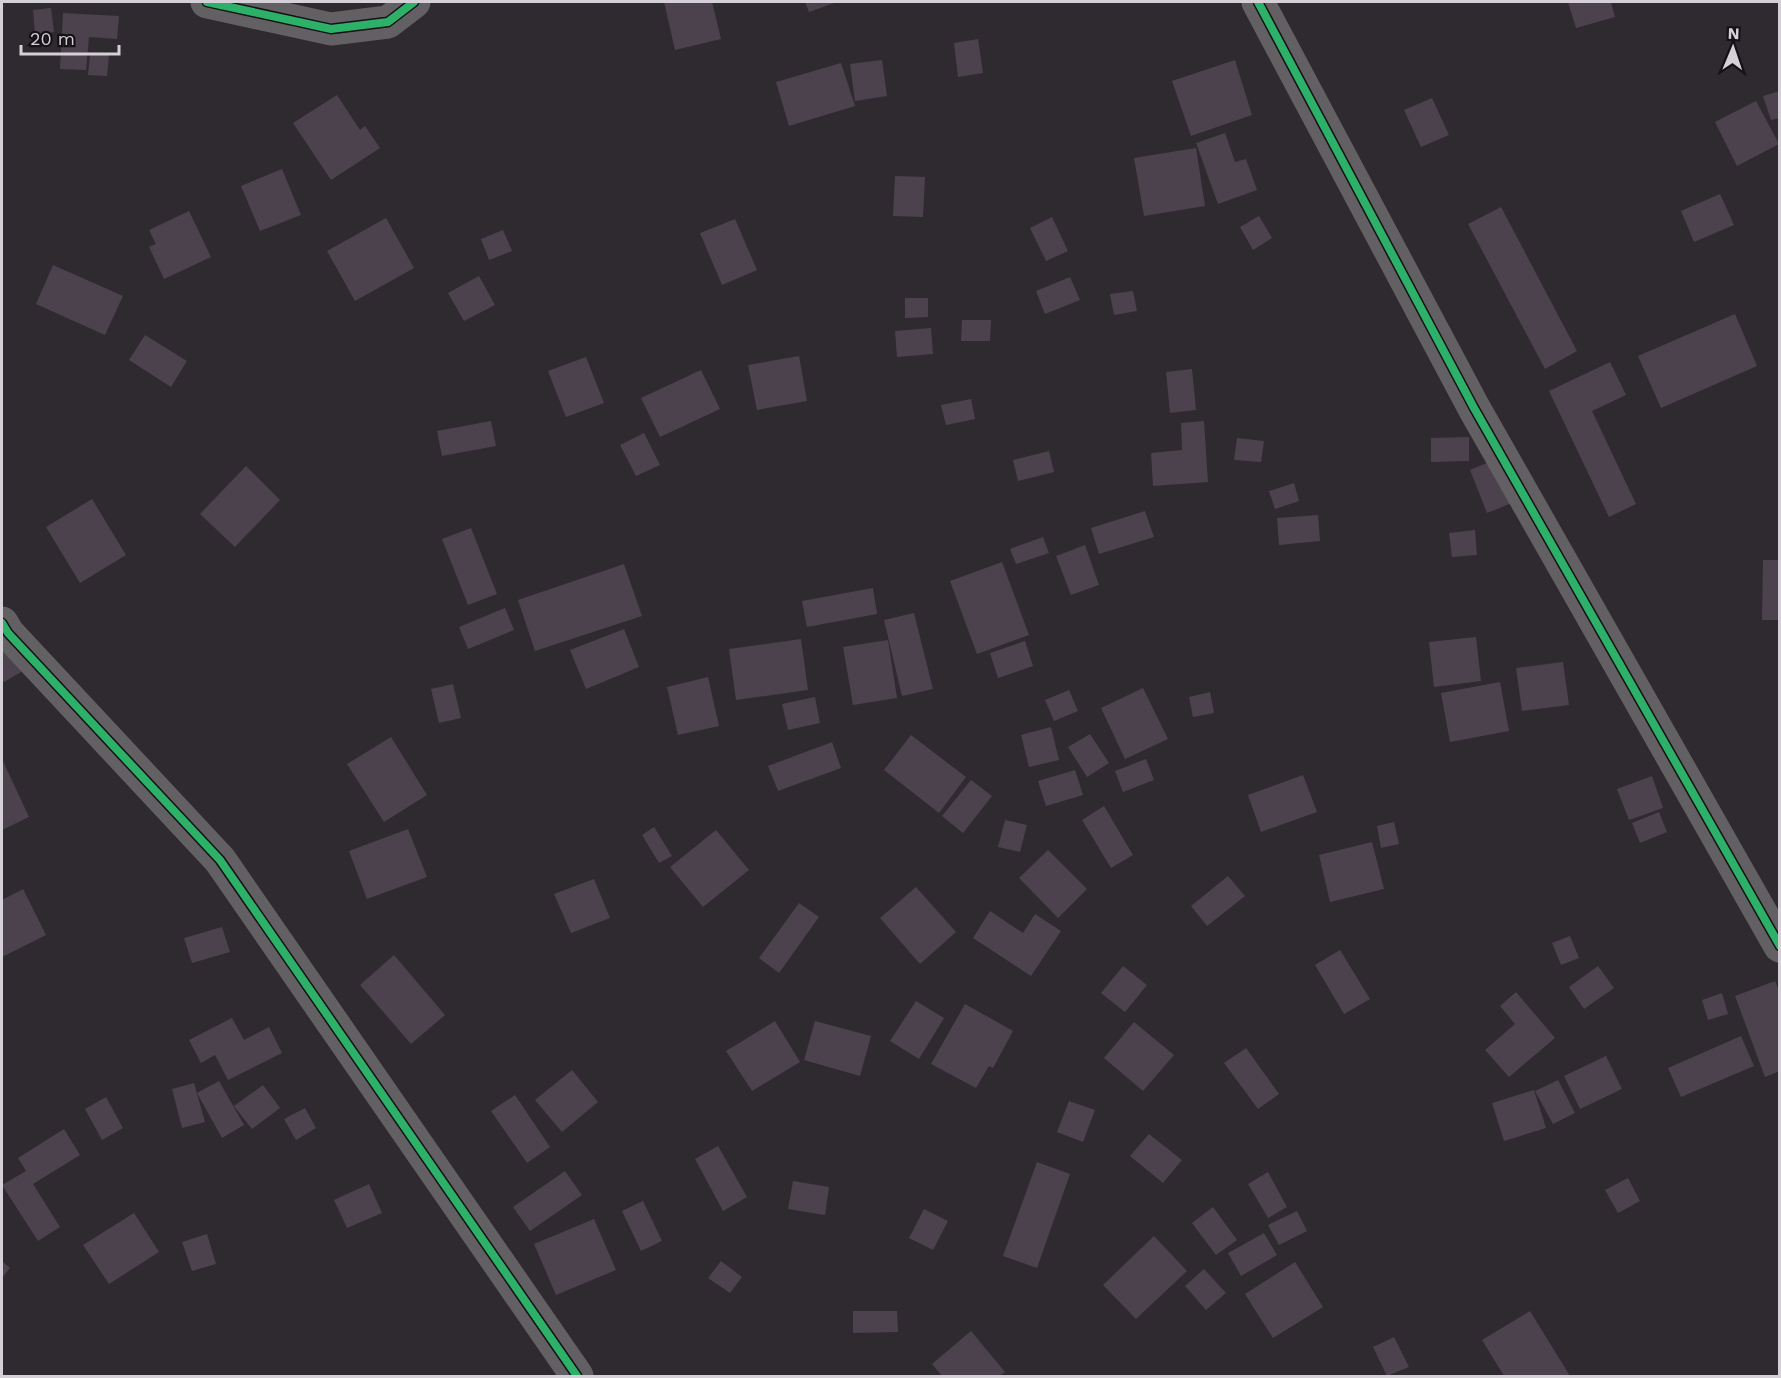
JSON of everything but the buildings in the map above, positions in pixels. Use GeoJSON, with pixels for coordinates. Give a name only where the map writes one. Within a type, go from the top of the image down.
{"type":"FeatureCollection","features":[{"type":"Feature","properties":{"kind":"street"},"geometry":{"type":"LineString","coordinates":[[207,2],[331,28],[388,22],[414,2]]}},
{"type":"Feature","properties":{"kind":"street"},"geometry":{"type":"LineString","coordinates":[[1258,2],[1474,408],[1779,946]]}},
{"type":"Feature","properties":{"kind":"street"},"geometry":{"type":"LineString","coordinates":[[2,623],[8,633],[220,860],[577,1377]]}},
{"type":"Feature","properties":{"kind":"cycle path"},"geometry":{"type":"LineString","coordinates":[[207,2],[331,29],[388,22],[414,2]]}},
{"type":"Feature","properties":{"kind":"cycle path"},"geometry":{"type":"LineString","coordinates":[[1258,2],[1474,408],[1780,946]]}},
{"type":"Feature","properties":{"kind":"cycle path"},"geometry":{"type":"LineString","coordinates":[[2,623],[8,633],[220,860],[577,1376]]}}]}
